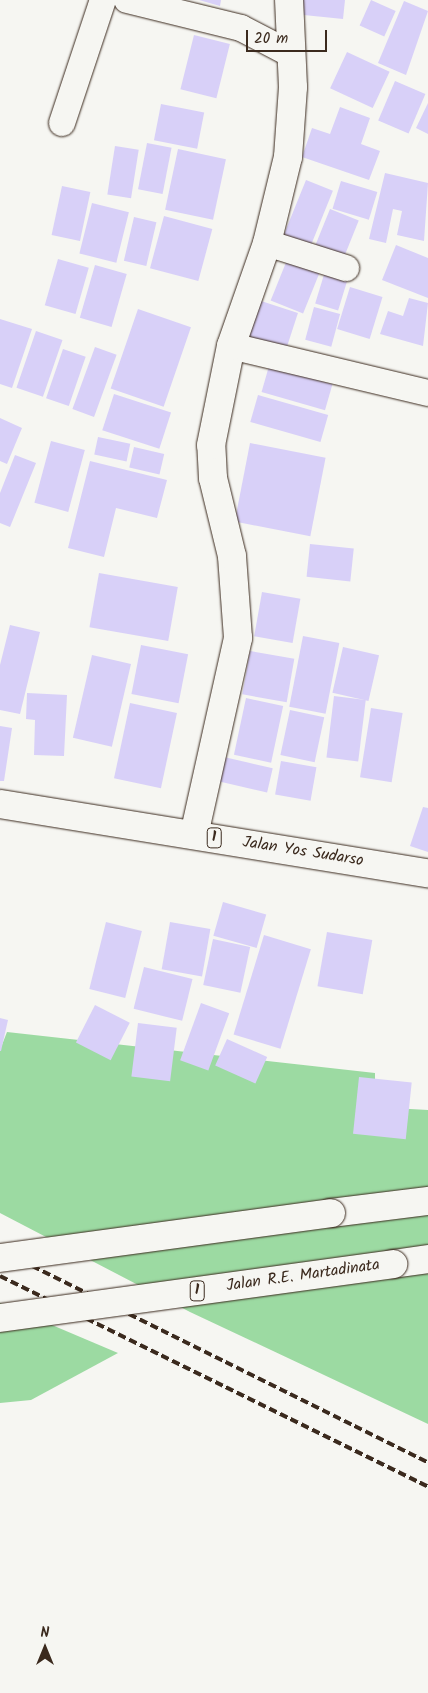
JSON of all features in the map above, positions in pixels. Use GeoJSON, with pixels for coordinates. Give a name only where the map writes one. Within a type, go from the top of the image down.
{"type":"FeatureCollection","features":[{"type":"Feature","properties":{"kind":"main road"},"geometry":{"type":"LineString","coordinates":[[194,835],[238,638],[232,556],[213,478],[211,445],[231,346],[267,243],[288,157],[291,54],[289,0]]}},
{"type":"Feature","properties":{"kind":"main road","name":"Jalan Yos Sudarso"},"geometry":{"type":"LineString","coordinates":[[0,804],[428,872]]}},
{"type":"Feature","properties":{"kind":"main road"},"geometry":{"type":"LineString","coordinates":[[0,1258],[428,1200]]}},
{"type":"Feature","properties":{"kind":"main road","name":"Jalan R.E. Martadinata"},"geometry":{"type":"LineString","coordinates":[[0,1318],[428,1260]]}},
{"type":"Feature","properties":{"kind":"street"},"geometry":{"type":"LineString","coordinates":[[62,124],[103,0]]}},
{"type":"Feature","properties":{"kind":"street"},"geometry":{"type":"LineString","coordinates":[[127,0],[241,28],[291,54]]}},
{"type":"Feature","properties":{"kind":"street"},"geometry":{"type":"LineString","coordinates":[[267,243],[346,268]]}},
{"type":"Feature","properties":{"kind":"street"},"geometry":{"type":"LineString","coordinates":[[231,346],[428,393]]}},
{"type":"Feature","properties":{"kind":"green space"},"geometry":{"type":"Polygon","coordinates":[[[7,1032],[375,1073],[375,1107],[428,1110],[428,1424],[190,1312],[0,1213],[0,1050],[7,1032]]]}},
{"type":"Feature","properties":{"kind":"green space"},"geometry":{"type":"Polygon","coordinates":[[[0,1303],[118,1353],[31,1400],[0,1403],[0,1303]]]}},
{"type":"Feature","properties":{"kind":"building"},"geometry":{"type":"Polygon","coordinates":[[[199,0],[221,0],[220,6],[199,0]]]}},
{"type":"Feature","properties":{"kind":"building"},"geometry":{"type":"Polygon","coordinates":[[[296,0],[345,0],[343,19],[294,14],[296,0]]]}},
{"type":"Feature","properties":{"kind":"building"},"geometry":{"type":"Polygon","coordinates":[[[371,0],[396,11],[384,37],[360,26],[371,0]]]}},
{"type":"Feature","properties":{"kind":"building"},"geometry":{"type":"Polygon","coordinates":[[[404,1],[428,11],[406,75],[378,63],[404,1]]]}},
{"type":"Feature","properties":{"kind":"building"},"geometry":{"type":"Polygon","coordinates":[[[194,35],[230,44],[216,98],[180,89],[194,35]]]}},
{"type":"Feature","properties":{"kind":"building"},"geometry":{"type":"Polygon","coordinates":[[[347,52],[390,72],[373,108],[330,88],[347,52]]]}},
{"type":"Feature","properties":{"kind":"building"},"geometry":{"type":"Polygon","coordinates":[[[395,81],[425,94],[409,133],[378,121],[395,81]]]}},
{"type":"Feature","properties":{"kind":"building"},"geometry":{"type":"Polygon","coordinates":[[[428,103],[428,134],[416,128],[428,103]]]}},
{"type":"Feature","properties":{"kind":"building"},"geometry":{"type":"Polygon","coordinates":[[[161,104],[204,112],[197,149],[154,140],[161,104]]]}},
{"type":"Feature","properties":{"kind":"building"},"geometry":{"type":"Polygon","coordinates":[[[340,107],[370,118],[361,144],[380,151],[369,180],[302,157],[312,128],[330,134],[340,107]]]}},
{"type":"Feature","properties":{"kind":"building"},"geometry":{"type":"Polygon","coordinates":[[[147,143],[172,148],[163,194],[138,189],[147,143]]]}},
{"type":"Feature","properties":{"kind":"building"},"geometry":{"type":"Polygon","coordinates":[[[115,146],[139,150],[131,198],[107,194],[115,146]]]}},
{"type":"Feature","properties":{"kind":"building"},"geometry":{"type":"Polygon","coordinates":[[[178,149],[226,159],[213,220],[165,210],[178,149]]]}},
{"type":"Feature","properties":{"kind":"building"},"geometry":{"type":"Polygon","coordinates":[[[385,173],[428,183],[424,241],[397,235],[402,211],[393,209],[386,243],[369,239],[385,173]]]}},
{"type":"Feature","properties":{"kind":"building"},"geometry":{"type":"Polygon","coordinates":[[[306,180],[333,191],[309,251],[282,240],[306,180]]]}},
{"type":"Feature","properties":{"kind":"building"},"geometry":{"type":"Polygon","coordinates":[[[341,181],[377,192],[369,220],[333,209],[341,181]]]}},
{"type":"Feature","properties":{"kind":"building"},"geometry":{"type":"Polygon","coordinates":[[[62,186],[90,192],[80,241],[52,235],[62,186]]]}},
{"type":"Feature","properties":{"kind":"building"},"geometry":{"type":"Polygon","coordinates":[[[92,203],[129,212],[116,263],[79,253],[92,203]]]}},
{"type":"Feature","properties":{"kind":"building"},"geometry":{"type":"Polygon","coordinates":[[[330,209],[359,221],[343,259],[315,247],[330,209]]]}},
{"type":"Feature","properties":{"kind":"building"},"geometry":{"type":"Polygon","coordinates":[[[164,216],[212,229],[198,281],[150,268],[164,216]]]}},
{"type":"Feature","properties":{"kind":"building"},"geometry":{"type":"Polygon","coordinates":[[[134,217],[156,222],[146,266],[124,261],[134,217]]]}},
{"type":"Feature","properties":{"kind":"building"},"geometry":{"type":"Polygon","coordinates":[[[396,245],[428,258],[428,298],[382,280],[396,245]]]}},
{"type":"Feature","properties":{"kind":"building"},"geometry":{"type":"Polygon","coordinates":[[[289,255],[321,268],[303,314],[271,300],[289,255]]]}},
{"type":"Feature","properties":{"kind":"building"},"geometry":{"type":"Polygon","coordinates":[[[58,259],[89,268],[76,314],[45,305],[58,259]]]}},
{"type":"Feature","properties":{"kind":"building"},"geometry":{"type":"Polygon","coordinates":[[[95,265],[127,274],[112,327],[80,318],[95,265]]]}},
{"type":"Feature","properties":{"kind":"building"},"geometry":{"type":"Polygon","coordinates":[[[326,268],[349,275],[338,310],[315,303],[326,268]]]}},
{"type":"Feature","properties":{"kind":"building"},"geometry":{"type":"Polygon","coordinates":[[[350,287],[383,297],[370,339],[337,329],[350,287]]]}},
{"type":"Feature","properties":{"kind":"building"},"geometry":{"type":"Polygon","coordinates":[[[409,298],[428,303],[423,346],[380,334],[388,311],[403,316],[409,298]]]}},
{"type":"Feature","properties":{"kind":"building"},"geometry":{"type":"Polygon","coordinates":[[[258,300],[298,313],[285,354],[245,341],[258,300]]]}},
{"type":"Feature","properties":{"kind":"building"},"geometry":{"type":"Polygon","coordinates":[[[314,307],[340,314],[331,347],[305,340],[314,307]]]}},
{"type":"Feature","properties":{"kind":"building"},"geometry":{"type":"Polygon","coordinates":[[[138,309],[191,327],[164,407],[111,388],[138,309]]]}},
{"type":"Feature","properties":{"kind":"building"},"geometry":{"type":"Polygon","coordinates":[[[0,319],[32,329],[12,388],[0,384],[0,319]]]}},
{"type":"Feature","properties":{"kind":"building"},"geometry":{"type":"Polygon","coordinates":[[[36,331],[62,340],[43,397],[16,388],[36,331]]]}},
{"type":"Feature","properties":{"kind":"building"},"geometry":{"type":"Polygon","coordinates":[[[95,347],[117,355],[94,417],[72,409],[95,347]]]}},
{"type":"Feature","properties":{"kind":"building"},"geometry":{"type":"Polygon","coordinates":[[[63,349],[86,357],[69,406],[46,398],[63,349]]]}},
{"type":"Feature","properties":{"kind":"building"},"geometry":{"type":"Polygon","coordinates":[[[269,366],[332,384],[325,410],[262,392],[269,366]]]}},
{"type":"Feature","properties":{"kind":"building"},"geometry":{"type":"Polygon","coordinates":[[[114,394],[171,413],[159,449],[102,430],[114,394]]]}},
{"type":"Feature","properties":{"kind":"building"},"geometry":{"type":"Polygon","coordinates":[[[258,395],[328,415],[320,442],[250,422],[258,395]]]}},
{"type":"Feature","properties":{"kind":"building"},"geometry":{"type":"Polygon","coordinates":[[[0,418],[22,428],[7,464],[0,461],[0,418]]]}},
{"type":"Feature","properties":{"kind":"building"},"geometry":{"type":"Polygon","coordinates":[[[98,437],[130,444],[127,461],[94,455],[98,437]]]}},
{"type":"Feature","properties":{"kind":"building"},"geometry":{"type":"Polygon","coordinates":[[[51,441],[85,450],[68,512],[34,503],[51,441]]]}},
{"type":"Feature","properties":{"kind":"building"},"geometry":{"type":"Polygon","coordinates":[[[250,443],[326,458],[310,536],[235,522],[250,443]]]}},
{"type":"Feature","properties":{"kind":"building"},"geometry":{"type":"Polygon","coordinates":[[[134,447],[164,454],[159,474],[129,467],[134,447]]]}},
{"type":"Feature","properties":{"kind":"building"},"geometry":{"type":"Polygon","coordinates":[[[15,455],[36,463],[10,527],[0,523],[0,493],[15,455]]]}},
{"type":"Feature","properties":{"kind":"building"},"geometry":{"type":"Polygon","coordinates":[[[90,461],[167,480],[157,518],[116,508],[104,557],[68,548],[90,461]]]}},
{"type":"Feature","properties":{"kind":"building"},"geometry":{"type":"Polygon","coordinates":[[[310,544],[354,549],[350,581],[307,577],[310,544]]]}},
{"type":"Feature","properties":{"kind":"building"},"geometry":{"type":"Polygon","coordinates":[[[99,573],[178,587],[168,641],[89,627],[99,573]]]}},
{"type":"Feature","properties":{"kind":"building"},"geometry":{"type":"Polygon","coordinates":[[[262,592],[300,599],[293,643],[254,636],[262,592]]]}},
{"type":"Feature","properties":{"kind":"building"},"geometry":{"type":"Polygon","coordinates":[[[10,625],[40,632],[20,714],[0,710],[0,665],[10,625]]]}},
{"type":"Feature","properties":{"kind":"building"},"geometry":{"type":"Polygon","coordinates":[[[303,636],[339,643],[326,714],[289,707],[303,636]]]}},
{"type":"Feature","properties":{"kind":"building"},"geometry":{"type":"Polygon","coordinates":[[[141,645],[188,654],[179,703],[131,694],[141,645]]]}},
{"type":"Feature","properties":{"kind":"building"},"geometry":{"type":"Polygon","coordinates":[[[343,647],[379,655],[368,701],[332,693],[343,647]]]}},
{"type":"Feature","properties":{"kind":"building"},"geometry":{"type":"Polygon","coordinates":[[[250,651],[294,659],[287,702],[242,694],[250,651]]]}},
{"type":"Feature","properties":{"kind":"building"},"geometry":{"type":"Polygon","coordinates":[[[92,655],[131,664],[112,747],[73,738],[92,655]]]}},
{"type":"Feature","properties":{"kind":"building"},"geometry":{"type":"Polygon","coordinates":[[[27,693],[67,695],[64,756],[34,755],[35,720],[26,719],[27,693]]]}},
{"type":"Feature","properties":{"kind":"building"},"geometry":{"type":"Polygon","coordinates":[[[334,696],[366,700],[358,761],[326,758],[334,696]]]}},
{"type":"Feature","properties":{"kind":"building"},"geometry":{"type":"Polygon","coordinates":[[[246,698],[283,706],[271,763],[234,755],[246,698]]]}},
{"type":"Feature","properties":{"kind":"building"},"geometry":{"type":"Polygon","coordinates":[[[130,703],[177,713],[161,788],[114,778],[130,703]]]}},
{"type":"Feature","properties":{"kind":"building"},"geometry":{"type":"Polygon","coordinates":[[[371,708],[403,713],[392,782],[360,777],[371,708]]]}},
{"type":"Feature","properties":{"kind":"building"},"geometry":{"type":"Polygon","coordinates":[[[290,710],[324,717],[315,762],[280,755],[290,710]]]}},
{"type":"Feature","properties":{"kind":"building"},"geometry":{"type":"Polygon","coordinates":[[[0,726],[12,728],[4,781],[0,781],[0,726]]]}},
{"type":"Feature","properties":{"kind":"building"},"geometry":{"type":"Polygon","coordinates":[[[224,757],[273,768],[267,793],[218,781],[224,757]]]}},
{"type":"Feature","properties":{"kind":"building"},"geometry":{"type":"Polygon","coordinates":[[[281,761],[316,767],[311,801],[275,794],[281,761]]]}},
{"type":"Feature","properties":{"kind":"building"},"geometry":{"type":"Polygon","coordinates":[[[423,807],[428,808],[428,852],[410,846],[423,807]]]}},
{"type":"Feature","properties":{"kind":"building"},"geometry":{"type":"Polygon","coordinates":[[[223,902],[266,914],[257,948],[213,936],[223,902]]]}},
{"type":"Feature","properties":{"kind":"building"},"geometry":{"type":"Polygon","coordinates":[[[106,922],[142,931],[125,998],[89,989],[106,922]]]}},
{"type":"Feature","properties":{"kind":"building"},"geometry":{"type":"Polygon","coordinates":[[[170,922],[210,929],[202,976],[162,969],[170,922]]]}},
{"type":"Feature","properties":{"kind":"building"},"geometry":{"type":"Polygon","coordinates":[[[327,932],[372,940],[363,994],[317,986],[327,932]]]}},
{"type":"Feature","properties":{"kind":"building"},"geometry":{"type":"Polygon","coordinates":[[[264,935],[311,949],[280,1049],[234,1034],[264,935]]]}},
{"type":"Feature","properties":{"kind":"building"},"geometry":{"type":"Polygon","coordinates":[[[213,939],[250,947],[240,993],[203,985],[213,939]]]}},
{"type":"Feature","properties":{"kind":"building"},"geometry":{"type":"Polygon","coordinates":[[[144,967],[193,979],[182,1021],[134,1009],[144,967]]]}},
{"type":"Feature","properties":{"kind":"building"},"geometry":{"type":"Polygon","coordinates":[[[201,1003],[229,1013],[208,1071],[180,1060],[201,1003]]]}},
{"type":"Feature","properties":{"kind":"building"},"geometry":{"type":"Polygon","coordinates":[[[95,1005],[130,1023],[111,1060],[76,1042],[95,1005]]]}},
{"type":"Feature","properties":{"kind":"building"},"geometry":{"type":"Polygon","coordinates":[[[0,1018],[8,1020],[1,1051],[0,1051],[0,1018]]]}},
{"type":"Feature","properties":{"kind":"building"},"geometry":{"type":"Polygon","coordinates":[[[138,1023],[177,1028],[170,1081],[131,1077],[138,1023]]]}},
{"type":"Feature","properties":{"kind":"building"},"geometry":{"type":"Polygon","coordinates":[[[227,1039],[267,1057],[255,1083],[215,1065],[227,1039]]]}},
{"type":"Feature","properties":{"kind":"building"},"geometry":{"type":"Polygon","coordinates":[[[359,1077],[412,1083],[406,1139],[353,1134],[359,1077]]]}},
{"type":"Feature","properties":{"kind":"railway"},"geometry":{"type":"LineString","coordinates":[[0,1250],[428,1462]]}},
{"type":"Feature","properties":{"kind":"railway"},"geometry":{"type":"LineString","coordinates":[[0,1276],[428,1487]]}}]}
